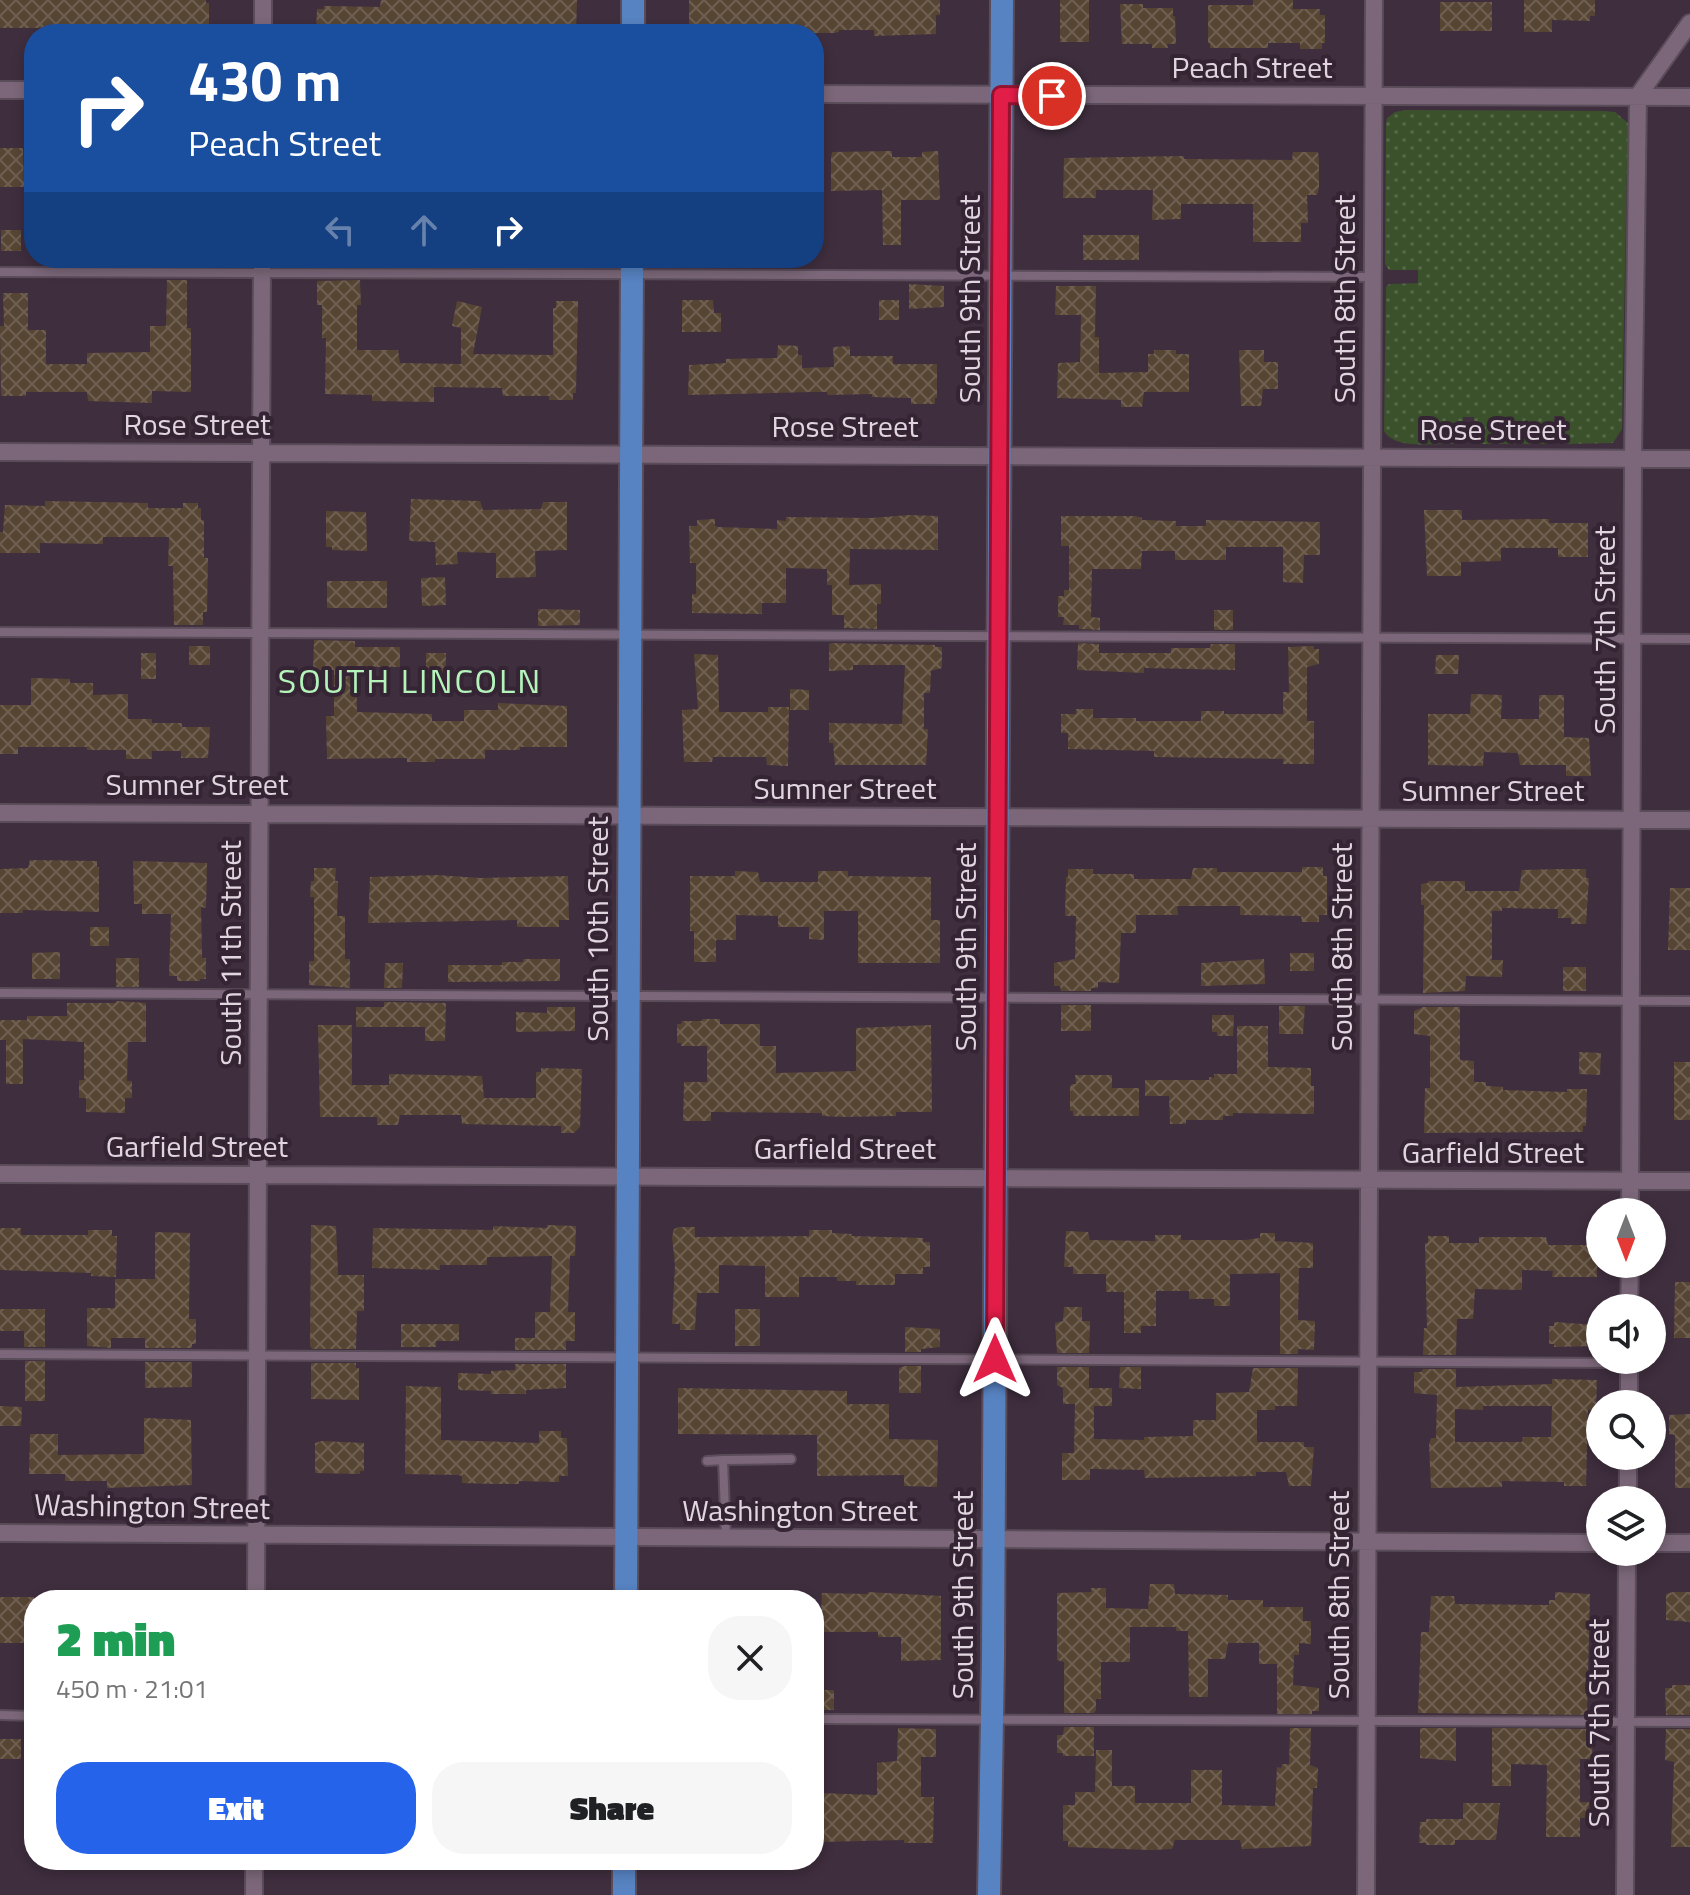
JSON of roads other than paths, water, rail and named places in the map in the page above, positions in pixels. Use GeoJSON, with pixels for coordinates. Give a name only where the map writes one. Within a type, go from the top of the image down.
{"type":"FeatureCollection","features":[{"type":"Feature","properties":{"kind":"main road"},"geometry":{"type":"LineString","coordinates":[[633,0],[633,24]]}},
{"type":"Feature","properties":{"kind":"main road","name":"South 9th Street"},"geometry":{"type":"LineString","coordinates":[[989,1895],[993,1720],[1002,0]]}},
{"type":"Feature","properties":{"kind":"main road","name":"South 10th Street"},"geometry":{"type":"LineString","coordinates":[[626,1590],[632,268]]}},
{"type":"Feature","properties":{"kind":"main road"},"geometry":{"type":"LineString","coordinates":[[624,1870],[624,1895]]}},
{"type":"Feature","properties":{"kind":"street"},"geometry":{"type":"LineString","coordinates":[[263,0],[263,24]]}},
{"type":"Feature","properties":{"kind":"street","name":"South 8th Street"},"geometry":{"type":"LineString","coordinates":[[1366,1895],[1374,0]]}},
{"type":"Feature","properties":{"kind":"street"},"geometry":{"type":"LineString","coordinates":[[1638,96],[1690,23]]}},
{"type":"Feature","properties":{"kind":"street"},"geometry":{"type":"LineString","coordinates":[[0,90],[24,90]]}},
{"type":"Feature","properties":{"kind":"street","name":"Peach Street"},"geometry":{"type":"LineString","coordinates":[[824,94],[1690,97]]}},
{"type":"Feature","properties":{"kind":"street","name":"South 7th Street"},"geometry":{"type":"LineString","coordinates":[[1630,1198],[1638,96]]}},
{"type":"Feature","properties":{"kind":"street","name":"South 11th Street"},"geometry":{"type":"LineString","coordinates":[[256,1590],[262,268]]}},
{"type":"Feature","properties":{"kind":"street","name":"Rose Street"},"geometry":{"type":"LineString","coordinates":[[0,452],[1690,459]]}},
{"type":"Feature","properties":{"kind":"street","name":"Sumner Street"},"geometry":{"type":"LineString","coordinates":[[0,813],[1690,820]]}},
{"type":"Feature","properties":{"kind":"street","name":"Garfield Street"},"geometry":{"type":"LineString","coordinates":[[0,1174],[1690,1181]]}},
{"type":"Feature","properties":{"kind":"street","name":"Washington Street"},"geometry":{"type":"LineString","coordinates":[[0,1533],[1586,1543]]}},
{"type":"Feature","properties":{"kind":"street"},"geometry":{"type":"LineString","coordinates":[[1666,1543],[1690,1543]]}},
{"type":"Feature","properties":{"kind":"street","name":"South 7th Street"},"geometry":{"type":"LineString","coordinates":[[1625,1895],[1627,1566]]}},
{"type":"Feature","properties":{"kind":"street"},"geometry":{"type":"LineString","coordinates":[[254,1870],[254,1895]]}},
{"type":"Feature","properties":{"kind":"lane"},"geometry":{"type":"LineString","coordinates":[[0,272],[150,268]]}},
{"type":"Feature","properties":{"kind":"lane"},"geometry":{"type":"LineString","coordinates":[[714,268],[1000,275],[1373,277]]}},
{"type":"Feature","properties":{"kind":"lane"},"geometry":{"type":"LineString","coordinates":[[0,632],[1690,639]]}},
{"type":"Feature","properties":{"kind":"lane"},"geometry":{"type":"LineString","coordinates":[[0,993],[1690,1001]]}},
{"type":"Feature","properties":{"kind":"lane"},"geometry":{"type":"LineString","coordinates":[[0,1354],[1586,1362]]}},
{"type":"Feature","properties":{"kind":"lane"},"geometry":{"type":"LineString","coordinates":[[707,1461],[791,1459]]}},
{"type":"Feature","properties":{"kind":"lane"},"geometry":{"type":"LineString","coordinates":[[723,1460],[726,1539]]}},
{"type":"Feature","properties":{"kind":"lane"},"geometry":{"type":"LineString","coordinates":[[0,1715],[24,1716]]}},
{"type":"Feature","properties":{"kind":"lane"},"geometry":{"type":"LineString","coordinates":[[824,1719],[1690,1722]]}},
{"type":"Feature","properties":{"kind":"district","name":"SOUTH LINCOLN"},"geometry":{"type":"Point","coordinates":[410,681]}}]}
